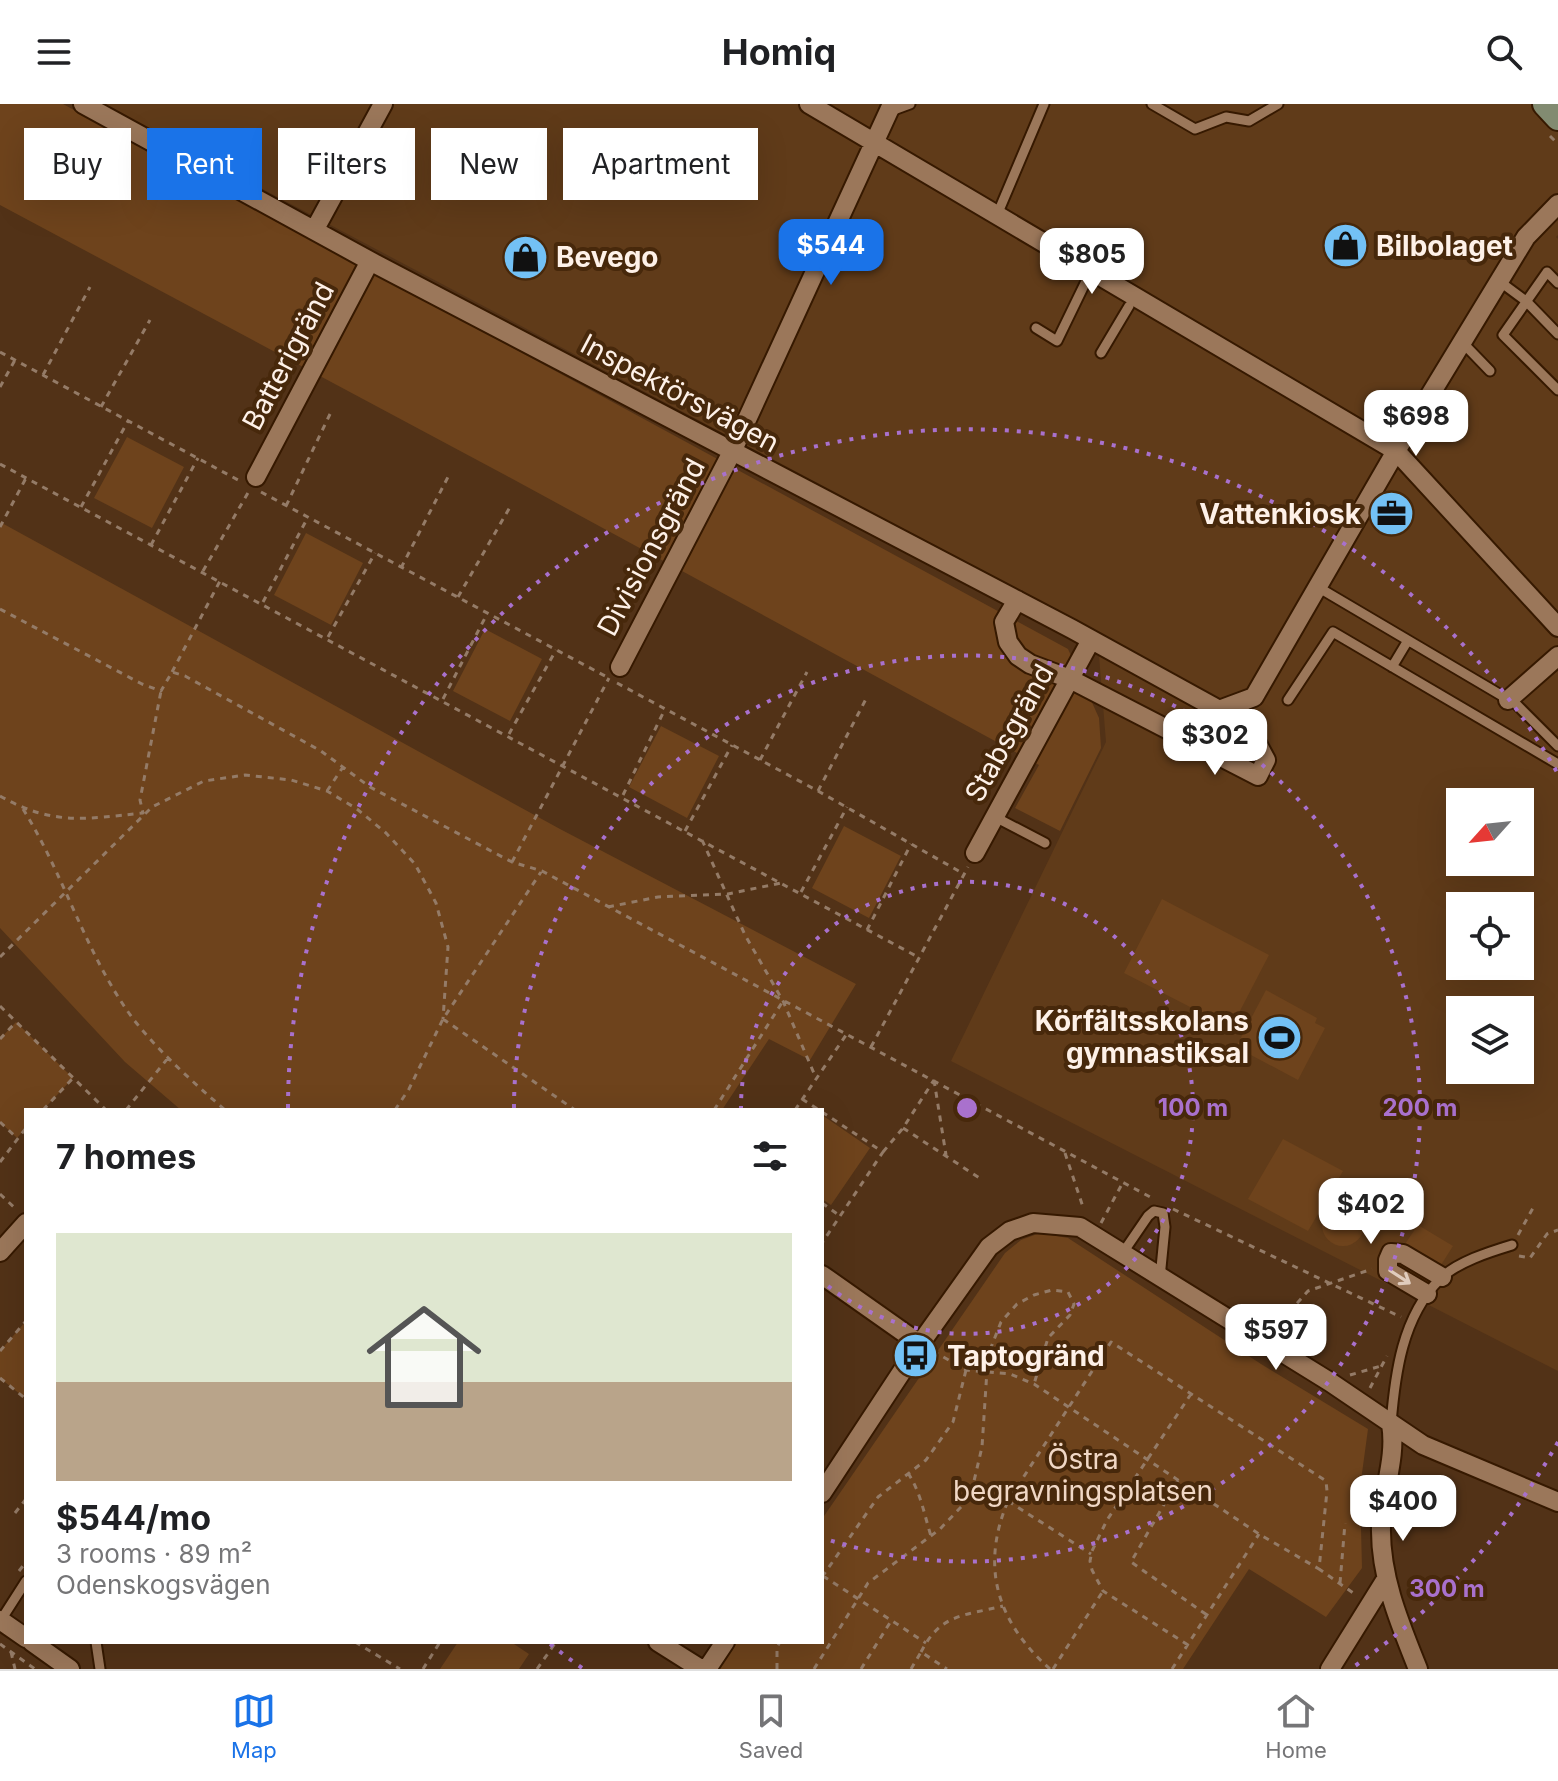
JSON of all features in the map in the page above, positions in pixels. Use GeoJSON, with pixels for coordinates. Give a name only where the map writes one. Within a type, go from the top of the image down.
{"type":"FeatureCollection","features":[{"type":"Feature","properties":{"kind":"street","name":"Inspektörsvägen"},"geometry":{"type":"LineString","coordinates":[[83,104],[370,261],[1017,600],[1219,710],[1254,697],[1316,586]]}},
{"type":"Feature","properties":{"kind":"street"},"geometry":{"type":"LineString","coordinates":[[315,229],[383,104]]}},
{"type":"Feature","properties":{"kind":"street"},"geometry":{"type":"LineString","coordinates":[[809,104],[1396,451],[1558,627]]}},
{"type":"Feature","properties":{"kind":"street"},"geometry":{"type":"LineString","coordinates":[[1545,104],[1558,118]]}},
{"type":"Feature","properties":{"kind":"street","name":"Divisionsgränd"},"geometry":{"type":"LineString","coordinates":[[614,673],[732,452],[890,108]]}},
{"type":"Feature","properties":{"kind":"street"},"geometry":{"type":"LineString","coordinates":[[1316,586],[1526,237],[1558,204]]}},
{"type":"Feature","properties":{"kind":"street","name":"Batterigränd"},"geometry":{"type":"LineString","coordinates":[[254,482],[370,261]]}},
{"type":"Feature","properties":{"kind":"street"},"geometry":{"type":"LineString","coordinates":[[1017,600],[1004,622],[1008,642],[1018,656],[1030,664],[1070,679],[1258,776],[1266,760],[1236,704]]}},
{"type":"Feature","properties":{"kind":"street","name":"Stabsgränd"},"geometry":{"type":"LineString","coordinates":[[975,853],[1091,640]]}},
{"type":"Feature","properties":{"kind":"street"},"geometry":{"type":"LineString","coordinates":[[1508,700],[1558,656]]}},
{"type":"Feature","properties":{"kind":"street"},"geometry":{"type":"LineString","coordinates":[[0,1252],[22,1217]]}},
{"type":"Feature","properties":{"kind":"street"},"geometry":{"type":"LineString","coordinates":[[824,1490],[920,1344],[989,1247],[1010,1231],[1041,1222],[1080,1227],[1362,1402],[1423,1445],[1558,1502]]}},
{"type":"Feature","properties":{"kind":"street"},"geometry":{"type":"LineString","coordinates":[[1427,1294],[1388,1271],[1391,1253],[1403,1254],[1442,1277]]}},
{"type":"Feature","properties":{"kind":"street"},"geometry":{"type":"LineString","coordinates":[[824,1276],[920,1344]]}},
{"type":"Feature","properties":{"kind":"street"},"geometry":{"type":"LineString","coordinates":[[1391,1424],[1395,1444],[1381,1525],[1386,1579],[1418,1669]]}},
{"type":"Feature","properties":{"kind":"street"},"geometry":{"type":"LineString","coordinates":[[1330,1669],[1386,1579]]}},
{"type":"Feature","properties":{"kind":"street"},"geometry":{"type":"LineString","coordinates":[[1,1620],[24,1637]]}},
{"type":"Feature","properties":{"kind":"street"},"geometry":{"type":"LineString","coordinates":[[35,1644],[70,1669]]}},
{"type":"Feature","properties":{"kind":"street"},"geometry":{"type":"LineString","coordinates":[[661,1644],[704,1669],[723,1644]]}},
{"type":"Feature","properties":{"kind":"lane"},"geometry":{"type":"LineString","coordinates":[[890,108],[910,104]]}},
{"type":"Feature","properties":{"kind":"lane"},"geometry":{"type":"LineString","coordinates":[[997,215],[1044,104]]}},
{"type":"Feature","properties":{"kind":"lane"},"geometry":{"type":"LineString","coordinates":[[1152,104],[1195,129],[1226,117],[1249,121],[1278,104]]}},
{"type":"Feature","properties":{"kind":"lane"},"geometry":{"type":"LineString","coordinates":[[1036,328],[1057,341],[1091,271]]}},
{"type":"Feature","properties":{"kind":"lane"},"geometry":{"type":"LineString","coordinates":[[1558,283],[1547,272],[1503,335],[1558,390]]}},
{"type":"Feature","properties":{"kind":"lane"},"geometry":{"type":"LineString","coordinates":[[1499,281],[1526,301],[1558,334]]}},
{"type":"Feature","properties":{"kind":"lane"},"geometry":{"type":"LineString","coordinates":[[1101,353],[1129,306]]}},
{"type":"Feature","properties":{"kind":"lane"},"geometry":{"type":"LineString","coordinates":[[1462,342],[1490,371]]}},
{"type":"Feature","properties":{"kind":"lane"},"geometry":{"type":"LineString","coordinates":[[1316,586],[1508,700],[1558,746]]}},
{"type":"Feature","properties":{"kind":"lane"},"geometry":{"type":"LineString","coordinates":[[1288,700],[1333,632],[1558,764]]}},
{"type":"Feature","properties":{"kind":"lane"},"geometry":{"type":"LineString","coordinates":[[1392,667],[1407,642]]}},
{"type":"Feature","properties":{"kind":"lane"},"geometry":{"type":"LineString","coordinates":[[995,817],[1045,843]]}},
{"type":"Feature","properties":{"kind":"lane"},"geometry":{"type":"LineString","coordinates":[[1122,1255],[1148,1216],[1161,1207],[1165,1227],[1160,1278]]}},
{"type":"Feature","properties":{"kind":"lane"},"geometry":{"type":"LineString","coordinates":[[1391,1424],[1394,1385],[1402,1349],[1410,1325],[1427,1294],[1442,1277],[1472,1260],[1508,1246]]}},
{"type":"Feature","properties":{"kind":"lane"},"geometry":{"type":"LineString","coordinates":[[1,1620],[24,1584]]}},
{"type":"Feature","properties":{"kind":"lane"},"geometry":{"type":"LineString","coordinates":[[96,1644],[100,1669]]}},
{"type":"Feature","properties":{"kind":"path"},"geometry":{"type":"LineString","coordinates":[[43,375],[90,287]]}},
{"type":"Feature","properties":{"kind":"path"},"geometry":{"type":"LineString","coordinates":[[101,407],[150,320]]}},
{"type":"Feature","properties":{"kind":"path"},"geometry":{"type":"LineString","coordinates":[[0,352],[198,458],[254,482],[286,506],[487,614],[556,650],[614,673],[665,709],[964,874]]}},
{"type":"Feature","properties":{"kind":"path"},"geometry":{"type":"LineString","coordinates":[[0,387],[15,360]]}},
{"type":"Feature","properties":{"kind":"path"},"geometry":{"type":"LineString","coordinates":[[286,506],[331,412]]}},
{"type":"Feature","properties":{"kind":"path"},"geometry":{"type":"LineString","coordinates":[[81,507],[128,421]]}},
{"type":"Feature","properties":{"kind":"path"},"geometry":{"type":"LineString","coordinates":[[151,545],[198,458]]}},
{"type":"Feature","properties":{"kind":"path"},"geometry":{"type":"LineString","coordinates":[[0,464],[918,957]]}},
{"type":"Feature","properties":{"kind":"path"},"geometry":{"type":"LineString","coordinates":[[401,568],[449,475]]}},
{"type":"Feature","properties":{"kind":"path"},"geometry":{"type":"LineString","coordinates":[[0,527],[26,478]]}},
{"type":"Feature","properties":{"kind":"path"},"geometry":{"type":"LineString","coordinates":[[203,572],[254,482]]}},
{"type":"Feature","properties":{"kind":"path"},"geometry":{"type":"LineString","coordinates":[[458,598],[510,507]]}},
{"type":"Feature","properties":{"kind":"path"},"geometry":{"type":"LineString","coordinates":[[262,604],[308,517]]}},
{"type":"Feature","properties":{"kind":"path"},"geometry":{"type":"LineString","coordinates":[[327,638],[375,553]]}},
{"type":"Feature","properties":{"kind":"path"},"geometry":{"type":"LineString","coordinates":[[0,796],[23,809],[75,820],[143,813],[140,800],[161,691],[220,581]]}},
{"type":"Feature","properties":{"kind":"path"},"geometry":{"type":"LineString","coordinates":[[0,609],[161,691]]}},
{"type":"Feature","properties":{"kind":"path"},"geometry":{"type":"LineString","coordinates":[[442,700],[487,614]]}},
{"type":"Feature","properties":{"kind":"path"},"geometry":{"type":"LineString","coordinates":[[508,736],[556,650]]}},
{"type":"Feature","properties":{"kind":"path"},"geometry":{"type":"LineString","coordinates":[[172,672],[185,676],[321,751],[370,787],[512,862],[542,871],[934,1080],[1161,1207],[1406,1320]]}},
{"type":"Feature","properties":{"kind":"path"},"geometry":{"type":"LineString","coordinates":[[760,760],[807,672]]}},
{"type":"Feature","properties":{"kind":"path"},"geometry":{"type":"LineString","coordinates":[[512,862],[614,673]]}},
{"type":"Feature","properties":{"kind":"path"},"geometry":{"type":"LineString","coordinates":[[818,791],[866,699]]}},
{"type":"Feature","properties":{"kind":"path"},"geometry":{"type":"LineString","coordinates":[[622,797],[665,709]]}},
{"type":"Feature","properties":{"kind":"path"},"geometry":{"type":"LineString","coordinates":[[685,831],[732,745]]}},
{"type":"Feature","properties":{"kind":"path"},"geometry":{"type":"LineString","coordinates":[[327,791],[343,767]]}},
{"type":"Feature","properties":{"kind":"path"},"geometry":{"type":"LineString","coordinates":[[0,957],[152,807],[204,781],[245,775],[291,780],[327,791],[357,809],[386,833],[415,864],[436,903],[448,947],[443,1019]]}},
{"type":"Feature","properties":{"kind":"path"},"geometry":{"type":"LineString","coordinates":[[800,893],[847,807]]}},
{"type":"Feature","properties":{"kind":"path"},"geometry":{"type":"LineString","coordinates":[[23,809],[46,846],[98,960],[134,1018],[168,1058],[223,1108]]}},
{"type":"Feature","properties":{"kind":"path"},"geometry":{"type":"LineString","coordinates":[[702,840],[745,935],[783,1001],[816,1078]]}},
{"type":"Feature","properties":{"kind":"path"},"geometry":{"type":"LineString","coordinates":[[867,930],[911,844]]}},
{"type":"Feature","properties":{"kind":"path"},"geometry":{"type":"LineString","coordinates":[[871,1047],[975,853]]}},
{"type":"Feature","properties":{"kind":"path"},"geometry":{"type":"LineString","coordinates":[[396,1108],[443,1019],[542,871]]}},
{"type":"Feature","properties":{"kind":"path"},"geometry":{"type":"LineString","coordinates":[[608,907],[658,897],[728,894],[781,883]]}},
{"type":"Feature","properties":{"kind":"path"},"geometry":{"type":"LineString","coordinates":[[715,1108],[783,1001]]}},
{"type":"Feature","properties":{"kind":"path"},"geometry":{"type":"LineString","coordinates":[[0,1006],[104,1108]]}},
{"type":"Feature","properties":{"kind":"path"},"geometry":{"type":"LineString","coordinates":[[443,1019],[572,1108]]}},
{"type":"Feature","properties":{"kind":"path"},"geometry":{"type":"LineString","coordinates":[[0,1039],[16,1022]]}},
{"type":"Feature","properties":{"kind":"path"},"geometry":{"type":"LineString","coordinates":[[796,1108],[846,1035]]}},
{"type":"Feature","properties":{"kind":"path"},"geometry":{"type":"LineString","coordinates":[[128,1108],[168,1058]]}},
{"type":"Feature","properties":{"kind":"path"},"geometry":{"type":"LineString","coordinates":[[45,1108],[73,1078]]}},
{"type":"Feature","properties":{"kind":"path"},"geometry":{"type":"LineString","coordinates":[[824,1240],[934,1080]]}},
{"type":"Feature","properties":{"kind":"path"},"geometry":{"type":"LineString","coordinates":[[934,1080],[946,1156]]}},
{"type":"Feature","properties":{"kind":"path"},"geometry":{"type":"LineString","coordinates":[[802,1099],[816,1108]]}},
{"type":"Feature","properties":{"kind":"path"},"geometry":{"type":"LineString","coordinates":[[824,1114],[883,1152]]}},
{"type":"Feature","properties":{"kind":"path"},"geometry":{"type":"LineString","coordinates":[[0,1122],[17,1138]]}},
{"type":"Feature","properties":{"kind":"path"},"geometry":{"type":"LineString","coordinates":[[903,1128],[981,1179]]}},
{"type":"Feature","properties":{"kind":"path"},"geometry":{"type":"LineString","coordinates":[[0,1162],[24,1130]]}},
{"type":"Feature","properties":{"kind":"path"},"geometry":{"type":"LineString","coordinates":[[1065,1153],[1084,1209]]}},
{"type":"Feature","properties":{"kind":"path"},"geometry":{"type":"LineString","coordinates":[[1093,1237],[1122,1184]]}},
{"type":"Feature","properties":{"kind":"path"},"geometry":{"type":"LineString","coordinates":[[0,1194],[22,1217]]}},
{"type":"Feature","properties":{"kind":"path"},"geometry":{"type":"LineString","coordinates":[[824,1204],[840,1216]]}},
{"type":"Feature","properties":{"kind":"path"},"geometry":{"type":"LineString","coordinates":[[1533,1208],[1508,1246],[1515,1255],[1530,1258],[1547,1234],[1558,1230]]}},
{"type":"Feature","properties":{"kind":"path"},"geometry":{"type":"LineString","coordinates":[[1271,1333],[1308,1291],[1372,1269]]}},
{"type":"Feature","properties":{"kind":"path"},"geometry":{"type":"LineString","coordinates":[[814,1669],[857,1599],[878,1574],[931,1536],[962,1506],[974,1481],[982,1447],[987,1408],[988,1355],[1001,1322],[1017,1304],[1034,1295],[1052,1290],[1068,1292],[1074,1304],[1070,1315],[1048,1338],[1034,1384]]}},
{"type":"Feature","properties":{"kind":"path"},"geometry":{"type":"LineString","coordinates":[[0,1351],[24,1323]]}},
{"type":"Feature","properties":{"kind":"path"},"geometry":{"type":"LineString","coordinates":[[1103,1591],[1052,1669],[1016,1633],[1003,1606],[993,1558],[998,1526],[1008,1501],[1111,1342],[1326,1481],[1319,1569]]}},
{"type":"Feature","properties":{"kind":"path"},"geometry":{"type":"LineString","coordinates":[[920,1344],[966,1370],[1010,1374],[1034,1384],[1370,1605]]}},
{"type":"Feature","properties":{"kind":"path"},"geometry":{"type":"LineString","coordinates":[[1362,1402],[1388,1355]]}},
{"type":"Feature","properties":{"kind":"path"},"geometry":{"type":"LineString","coordinates":[[1345,1377],[1381,1366]]}},
{"type":"Feature","properties":{"kind":"path"},"geometry":{"type":"LineString","coordinates":[[824,1573],[878,1497],[926,1460],[953,1422],[966,1370]]}},
{"type":"Feature","properties":{"kind":"path"},"geometry":{"type":"LineString","coordinates":[[0,1378],[24,1397]]}},
{"type":"Feature","properties":{"kind":"path"},"geometry":{"type":"LineString","coordinates":[[1188,1645],[1103,1591],[1092,1570],[1091,1554],[1107,1520],[1191,1394]]}},
{"type":"Feature","properties":{"kind":"path"},"geometry":{"type":"LineString","coordinates":[[908,1473],[918,1489],[922,1514],[931,1536]]}},
{"type":"Feature","properties":{"kind":"path"},"geometry":{"type":"LineString","coordinates":[[1178,1480],[1131,1562],[1207,1615]]}},
{"type":"Feature","properties":{"kind":"path"},"geometry":{"type":"LineString","coordinates":[[1008,1501],[1091,1554]]}},
{"type":"Feature","properties":{"kind":"path"},"geometry":{"type":"LineString","coordinates":[[15,1513],[24,1502]]}},
{"type":"Feature","properties":{"kind":"path"},"geometry":{"type":"LineString","coordinates":[[1340,1584],[1345,1523]]}},
{"type":"Feature","properties":{"kind":"path"},"geometry":{"type":"LineString","coordinates":[[1172,1669],[1259,1534]]}},
{"type":"Feature","properties":{"kind":"path"},"geometry":{"type":"LineString","coordinates":[[824,1577],[926,1643]]}},
{"type":"Feature","properties":{"kind":"path"},"geometry":{"type":"LineString","coordinates":[[911,1669],[937,1626],[1003,1606]]}},
{"type":"Feature","properties":{"kind":"path"},"geometry":{"type":"LineString","coordinates":[[861,1669],[891,1621]]}},
{"type":"Feature","properties":{"kind":"path"},"geometry":{"type":"LineString","coordinates":[[0,1644],[35,1669]]}},
{"type":"Feature","properties":{"kind":"path"},"geometry":{"type":"LineString","coordinates":[[359,1644],[400,1669]]}},
{"type":"Feature","properties":{"kind":"path"},"geometry":{"type":"LineString","coordinates":[[423,1669],[439,1644]]}},
{"type":"Feature","properties":{"kind":"path"},"geometry":{"type":"LineString","coordinates":[[537,1669],[555,1644]]}},
{"type":"Feature","properties":{"kind":"path"},"geometry":{"type":"LineString","coordinates":[[777,1669],[779,1644]]}},
{"type":"Feature","properties":{"kind":"path"},"geometry":{"type":"LineString","coordinates":[[11,1652],[15,1669]]}},
{"type":"Feature","properties":{"kind":"path"},"geometry":{"type":"LineString","coordinates":[[921,1652],[947,1669]]}},
{"type":"Feature","properties":{"kind":"shaded area"},"geometry":{"type":"Polygon","coordinates":[[[102,104],[1558,104],[1558,1371],[951,1061],[1106,742],[1097,631],[283,200],[415,200],[415,128],[278,128],[278,197],[262,189],[262,128],[147,128],[102,104]]]}},
{"type":"Feature","properties":{"kind":"green space"},"geometry":{"type":"Polygon","coordinates":[[[0,104],[63,104],[107,128],[24,128],[24,200],[131,200],[131,141],[147,150],[147,200],[240,200],[1068,649],[1099,718],[1101,748],[1060,831],[1015,808],[1039,765],[0,205],[0,104]]]}},
{"type":"Feature","properties":{"kind":"green space"},"geometry":{"type":"Polygon","coordinates":[[[127,437],[184,467],[152,528],[94,498],[127,437]]]}},
{"type":"Feature","properties":{"kind":"green space"},"geometry":{"type":"Polygon","coordinates":[[[0,522],[560,829],[856,984],[810,1060],[769,1039],[723,1108],[179,1108],[125,1062],[0,928],[0,522]]]}},
{"type":"Feature","properties":{"kind":"green space"},"geometry":{"type":"Polygon","coordinates":[[[306,533],[363,563],[331,625],[274,595],[306,533]]]}},
{"type":"Feature","properties":{"kind":"green space"},"geometry":{"type":"Polygon","coordinates":[[[485,629],[542,659],[510,721],[453,691],[485,629]]]}},
{"type":"Feature","properties":{"kind":"green space"},"geometry":{"type":"Polygon","coordinates":[[[661,726],[719,756],[687,818],[629,787],[661,726]]]}},
{"type":"Feature","properties":{"kind":"green space"},"geometry":{"type":"Polygon","coordinates":[[[844,826],[901,856],[869,918],[812,888],[844,826]]]}},
{"type":"Feature","properties":{"kind":"green space"},"geometry":{"type":"Polygon","coordinates":[[[1162,899],[1269,955],[1231,1028],[1124,973],[1162,899]]]}},
{"type":"Feature","properties":{"kind":"green space","name":"Körfältsskolans gymnastiksal"},"geometry":{"type":"Polygon","coordinates":[[[1266,990],[1317,1018],[1315,1023],[1325,1028],[1298,1080],[1236,1047],[1266,990]]]}},
{"type":"Feature","properties":{"kind":"green space"},"geometry":{"type":"Polygon","coordinates":[[[16,1022],[73,1078],[45,1108],[24,1108],[24,1130],[17,1138],[0,1122],[0,1039],[16,1022]]]}},
{"type":"Feature","properties":{"kind":"green space"},"geometry":{"type":"Polygon","coordinates":[[[824,1116],[870,1148],[831,1205],[824,1200],[824,1116]]]}},
{"type":"Feature","properties":{"kind":"green space"},"geometry":{"type":"Polygon","coordinates":[[[1283,1139],[1343,1171],[1308,1231],[1248,1199],[1283,1139]]]}},
{"type":"Feature","properties":{"kind":"green space"},"geometry":{"type":"Polygon","coordinates":[[[1343,1204],[1357,1211],[1364,1225],[1357,1239],[1343,1246],[1329,1239],[1322,1225],[1329,1211],[1343,1204]]]}},
{"type":"Feature","properties":{"kind":"green space"},"geometry":{"type":"Polygon","coordinates":[[[1418,1225],[1453,1246],[1441,1265],[1405,1244],[1418,1225]]]}},
{"type":"Feature","properties":{"kind":"green space","name":"Östra begravningsplatsen"},"geometry":{"type":"Polygon","coordinates":[[[1040,1233],[1068,1238],[1261,1364],[1368,1429],[1360,1488],[1362,1568],[1326,1617],[1249,1569],[1183,1669],[719,1669],[736,1644],[824,1644],[824,1516],[1005,1253],[1021,1240],[1040,1233]]]}},
{"type":"Feature","properties":{"kind":"green space"},"geometry":{"type":"Polygon","coordinates":[[[24,1323],[24,1397],[0,1378],[0,1351],[24,1323]]]}},
{"type":"Feature","properties":{"kind":"green space"},"geometry":{"type":"Polygon","coordinates":[[[457,1644],[514,1644],[529,1654],[519,1669],[440,1669],[457,1644]]]}},
{"type":"Feature","properties":{"kind":"place","name":"Bilbolaget"},"geometry":{"type":"Point","coordinates":[1345,246]}},
{"type":"Feature","properties":{"kind":"place","name":"Bevego"},"geometry":{"type":"Point","coordinates":[525,257]}},
{"type":"Feature","properties":{"kind":"place","name":"Vattenkiosk"},"geometry":{"type":"Point","coordinates":[1392,514]}},
{"type":"Feature","properties":{"kind":"place","name":"Körfältsskolans gymnastiksal"},"geometry":{"type":"Point","coordinates":[1280,1037]}},
{"type":"Feature","properties":{"kind":"place","name":"Taptogränd"},"geometry":{"type":"Point","coordinates":[916,1356]}}]}
